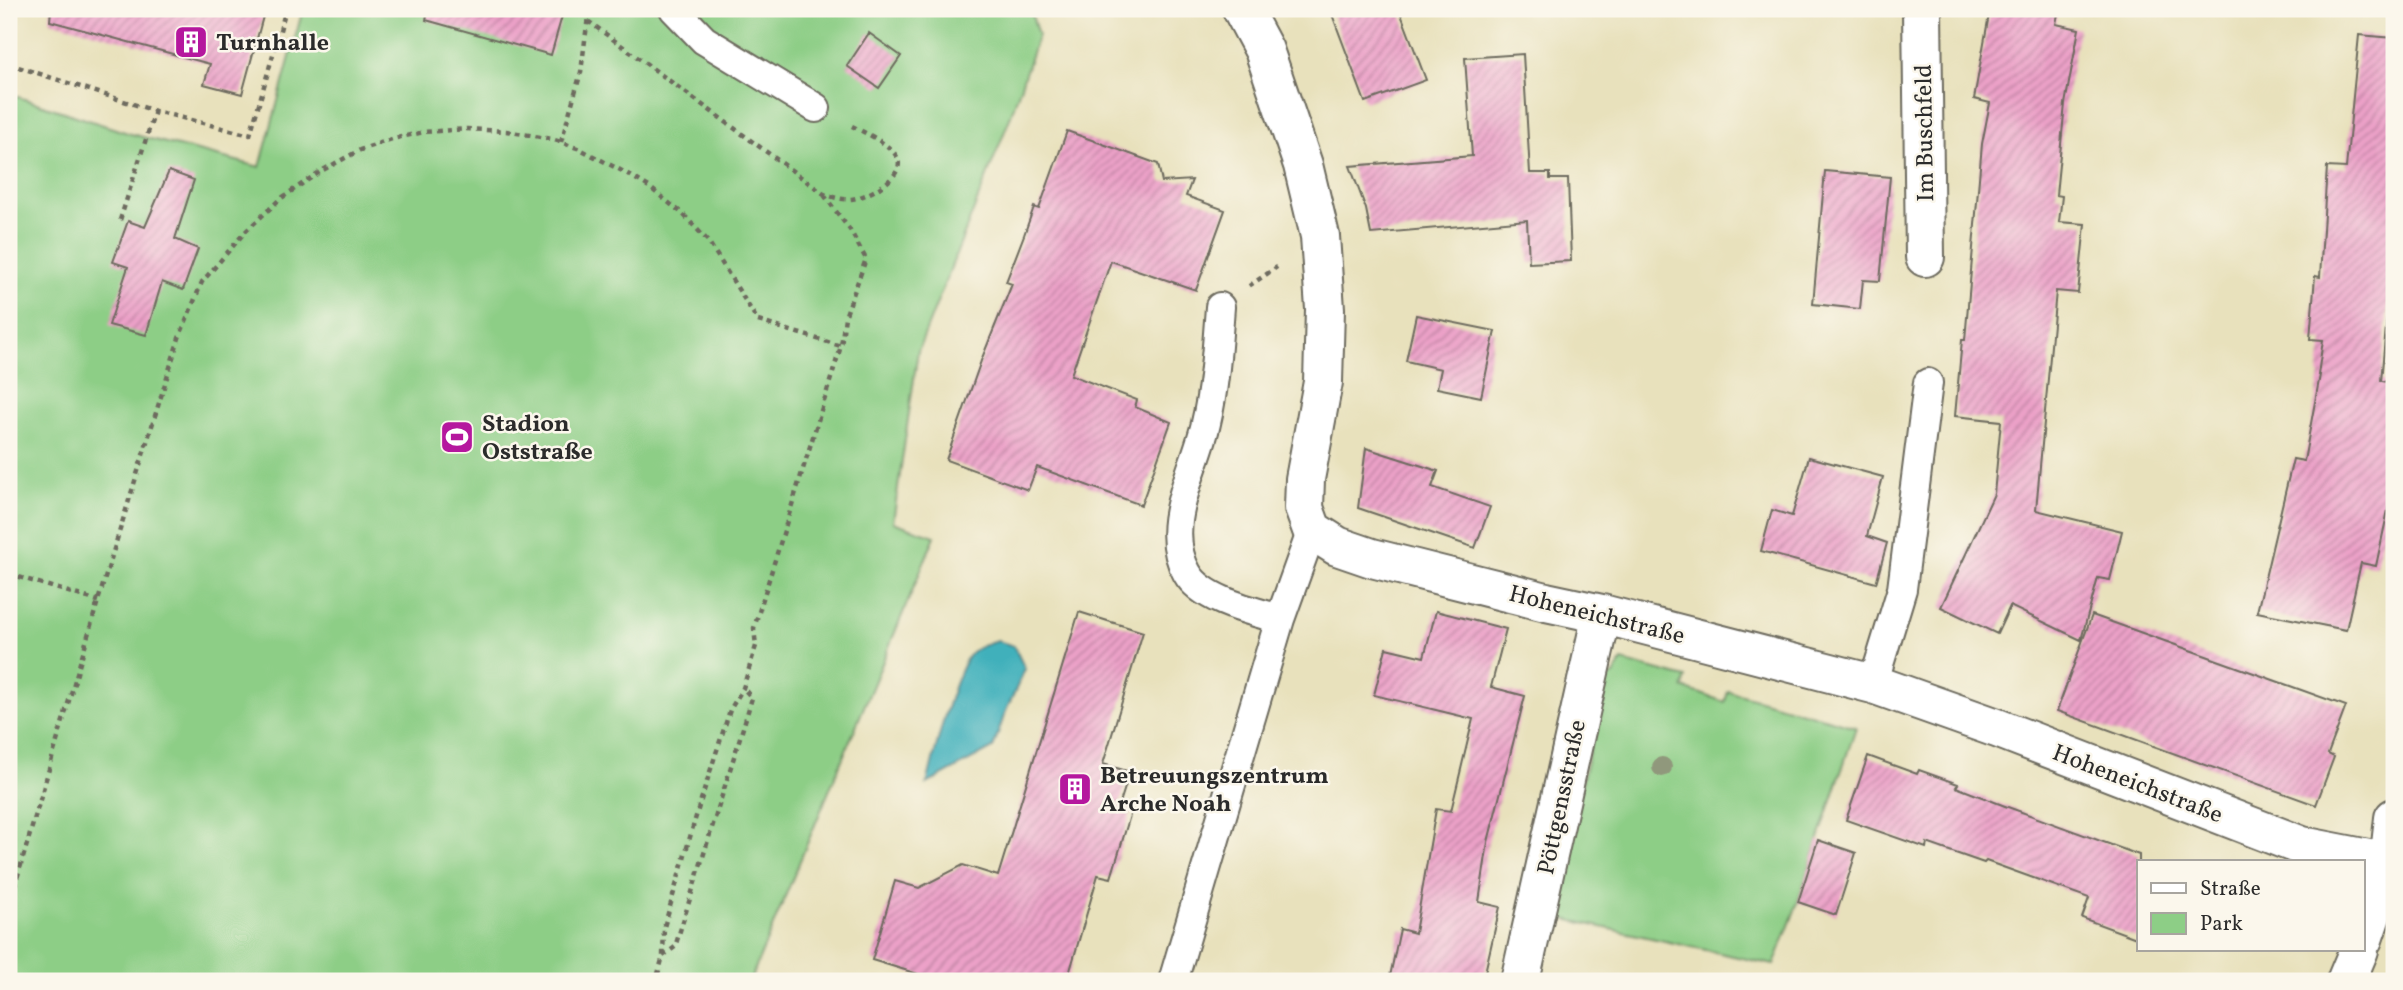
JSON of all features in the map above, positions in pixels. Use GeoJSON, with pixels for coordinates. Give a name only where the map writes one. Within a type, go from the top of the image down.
{"type":"FeatureCollection","features":[{"type":"Feature","properties":{"kind":"street"},"geometry":{"type":"LineString","coordinates":[[1242,9],[1264,50],[1303,165],[1320,236],[1325,309],[1323,382],[1305,479],[1304,509],[1312,530]]}},
{"type":"Feature","properties":{"kind":"street","name":"Im Buschfeld"},"geometry":{"type":"LineString","coordinates":[[1922,9],[1926,257]]}},
{"type":"Feature","properties":{"kind":"street","name":"Hoheneichstraße"},"geometry":{"type":"LineString","coordinates":[[1312,530],[1337,546],[1373,558],[1873,684],[1997,728],[2302,846],[2392,863]]}},
{"type":"Feature","properties":{"kind":"street","name":"Pöttgensstraße"},"geometry":{"type":"LineString","coordinates":[[1520,981],[1602,614]]}},
{"type":"Feature","properties":{"kind":"street"},"geometry":{"type":"LineString","coordinates":[[2364,936],[2392,863],[2394,818]]}},
{"type":"Feature","properties":{"kind":"street"},"geometry":{"type":"LineString","coordinates":[[2346,981],[2359,951]]}},
{"type":"Feature","properties":{"kind":"lane"},"geometry":{"type":"LineString","coordinates":[[674,9],[704,40],[816,108]]}},
{"type":"Feature","properties":{"kind":"lane"},"geometry":{"type":"LineString","coordinates":[[1220,307],[1216,366],[1206,424],[1180,510],[1177,542],[1187,573],[1206,592],[1280,619]]}},
{"type":"Feature","properties":{"kind":"lane"},"geometry":{"type":"LineString","coordinates":[[1873,684],[1902,589],[1928,383]]}},
{"type":"Feature","properties":{"kind":"lane"},"geometry":{"type":"LineString","coordinates":[[1172,981],[1280,619],[1312,530]]}},
{"type":"Feature","properties":{"kind":"path"},"geometry":{"type":"LineString","coordinates":[[9,64],[156,111],[250,135],[286,9]]}},
{"type":"Feature","properties":{"kind":"path"},"geometry":{"type":"LineString","coordinates":[[561,142],[581,72],[589,9]]}},
{"type":"Feature","properties":{"kind":"path"},"geometry":{"type":"LineString","coordinates":[[120,220],[156,111]]}},
{"type":"Feature","properties":{"kind":"path"},"geometry":{"type":"LineString","coordinates":[[9,906],[178,338],[202,282],[245,232],[280,199],[321,171],[360,150],[424,132],[467,129],[513,132],[561,142],[626,173],[683,214],[712,247],[758,321],[841,346]]}},
{"type":"Feature","properties":{"kind":"path"},"geometry":{"type":"LineString","coordinates":[[656,981],[663,956],[664,927],[699,806],[730,710],[743,688],[756,646],[754,628],[841,346],[845,317],[866,259],[850,230],[824,194]]}},
{"type":"Feature","properties":{"kind":"path"},"geometry":{"type":"LineString","coordinates":[[1220,307],[1320,236]]}},
{"type":"Feature","properties":{"kind":"path"},"geometry":{"type":"LineString","coordinates":[[9,573],[98,601]]}},
{"type":"Feature","properties":{"kind":"path"},"geometry":{"type":"LineString","coordinates":[[663,956],[675,947],[752,698],[743,688]]}},
{"type":"Feature","properties":{"kind":"green space","name":"Stadion Oststraße"},"geometry":{"type":"Polygon","coordinates":[[[303,9],[1030,9],[1038,35],[1010,118],[918,351],[893,522],[935,536],[750,981],[9,981],[9,94],[131,134],[260,167],[303,9]]]}},
{"type":"Feature","properties":{"kind":"green space"},"geometry":{"type":"Polygon","coordinates":[[[1622,661],[1686,678],[1683,688],[1725,702],[1728,691],[1856,727],[1798,902],[1774,965],[1551,916],[1606,679],[1614,675],[1622,661]]]}},
{"type":"Feature","properties":{"kind":"water"},"geometry":{"type":"Polygon","coordinates":[[[998,641],[1014,646],[1025,669],[993,748],[927,784],[945,713],[966,659],[976,649],[998,641]]]}},
{"type":"Feature","properties":{"kind":"building","name":"Turnhalle"},"geometry":{"type":"Polygon","coordinates":[[[51,9],[265,9],[242,94],[204,84],[210,64],[50,21],[51,9]]]}},
{"type":"Feature","properties":{"kind":"building"},"geometry":{"type":"Polygon","coordinates":[[[428,9],[564,9],[551,55],[426,20],[428,9]]]}},
{"type":"Feature","properties":{"kind":"building"},"geometry":{"type":"Polygon","coordinates":[[[1330,9],[1399,9],[1426,80],[1365,102],[1330,9]]]}},
{"type":"Feature","properties":{"kind":"building"},"geometry":{"type":"Polygon","coordinates":[[[1990,9],[2059,9],[2056,24],[2079,29],[2065,104],[2056,195],[2062,196],[2059,222],[2085,224],[2078,293],[2056,291],[2036,510],[2122,531],[2110,580],[2098,578],[2081,640],[2010,606],[1997,634],[1941,607],[1994,494],[2001,421],[1955,416],[1962,340],[1965,340],[1982,144],[1990,103],[1974,99],[1990,9]]]}},
{"type":"Feature","properties":{"kind":"building"},"geometry":{"type":"Polygon","coordinates":[[[869,33],[901,56],[879,88],[847,66],[869,33]]]}},
{"type":"Feature","properties":{"kind":"building"},"geometry":{"type":"Polygon","coordinates":[[[2359,35],[2394,38],[2394,242],[2381,381],[2394,383],[2394,482],[2376,566],[2361,563],[2346,630],[2257,612],[2293,459],[2304,461],[2320,375],[2323,340],[2310,339],[2315,276],[2320,277],[2327,167],[2346,168],[2359,35]]]}},
{"type":"Feature","properties":{"kind":"building"},"geometry":{"type":"Polygon","coordinates":[[[1523,54],[1530,173],[1550,173],[1550,179],[1568,179],[1571,261],[1529,263],[1527,220],[1371,234],[1366,209],[1350,166],[1472,156],[1465,58],[1523,54]]]}},
{"type":"Feature","properties":{"kind":"building"},"geometry":{"type":"Polygon","coordinates":[[[1067,131],[1158,164],[1162,182],[1192,180],[1186,196],[1225,210],[1196,290],[1111,261],[1071,375],[1137,400],[1135,407],[1171,422],[1141,505],[1037,467],[1028,490],[946,460],[982,358],[1012,284],[1006,282],[1034,207],[1039,209],[1067,131]]]}},
{"type":"Feature","properties":{"kind":"building"},"geometry":{"type":"Polygon","coordinates":[[[169,171],[194,180],[175,239],[198,249],[183,290],[162,282],[146,335],[109,325],[128,267],[113,262],[128,221],[145,227],[169,171]]]}},
{"type":"Feature","properties":{"kind":"building"},"geometry":{"type":"Polygon","coordinates":[[[1825,171],[1890,177],[1880,281],[1863,280],[1860,309],[1813,304],[1825,171]]]}},
{"type":"Feature","properties":{"kind":"building"},"geometry":{"type":"Polygon","coordinates":[[[1416,315],[1495,331],[1481,397],[1437,388],[1441,369],[1406,361],[1416,315]]]}},
{"type":"Feature","properties":{"kind":"building"},"geometry":{"type":"Polygon","coordinates":[[[1366,448],[1438,471],[1432,487],[1490,507],[1475,548],[1358,508],[1366,448]]]}},
{"type":"Feature","properties":{"kind":"building"},"geometry":{"type":"Polygon","coordinates":[[[1809,457],[1883,477],[1867,536],[1887,543],[1876,583],[1761,551],[1772,510],[1792,516],[1809,457]]]}},
{"type":"Feature","properties":{"kind":"building"},"geometry":{"type":"Polygon","coordinates":[[[1436,611],[1506,629],[1491,687],[1525,696],[1488,842],[1479,902],[1500,907],[1483,981],[1389,981],[1400,929],[1415,933],[1436,809],[1451,811],[1473,719],[1374,695],[1386,648],[1424,657],[1436,611]]]}},
{"type":"Feature","properties":{"kind":"building","name":"Betreuungszentrum Arche Noah"},"geometry":{"type":"Polygon","coordinates":[[[1079,612],[1143,632],[1103,764],[1130,772],[1119,806],[1132,809],[1111,878],[1098,875],[1067,981],[941,981],[872,960],[895,881],[919,888],[963,865],[998,876],[1079,612]]]}},
{"type":"Feature","properties":{"kind":"building"},"geometry":{"type":"Polygon","coordinates":[[[2092,615],[2346,706],[2328,754],[2334,757],[2316,805],[2057,711],[2092,615]]]}},
{"type":"Feature","properties":{"kind":"building"},"geometry":{"type":"Polygon","coordinates":[[[1868,756],[1917,774],[1919,770],[1958,784],[1956,787],[2139,855],[2137,938],[2082,918],[2089,898],[1986,861],[1984,863],[1927,843],[1926,848],[1846,820],[1868,756]]]}},
{"type":"Feature","properties":{"kind":"building"},"geometry":{"type":"Polygon","coordinates":[[[1818,840],[1856,853],[1836,915],[1798,902],[1818,840]]]}},
{"type":"Feature","properties":{"kind":"place","name":"Turnhalle"},"geometry":{"type":"Point","coordinates":[191,42]}},
{"type":"Feature","properties":{"kind":"place","name":"Stadion Oststraße"},"geometry":{"type":"Point","coordinates":[457,437]}},
{"type":"Feature","properties":{"kind":"place","name":"Betreuungszentrum Arche Noah"},"geometry":{"type":"Point","coordinates":[1075,789]}}]}
